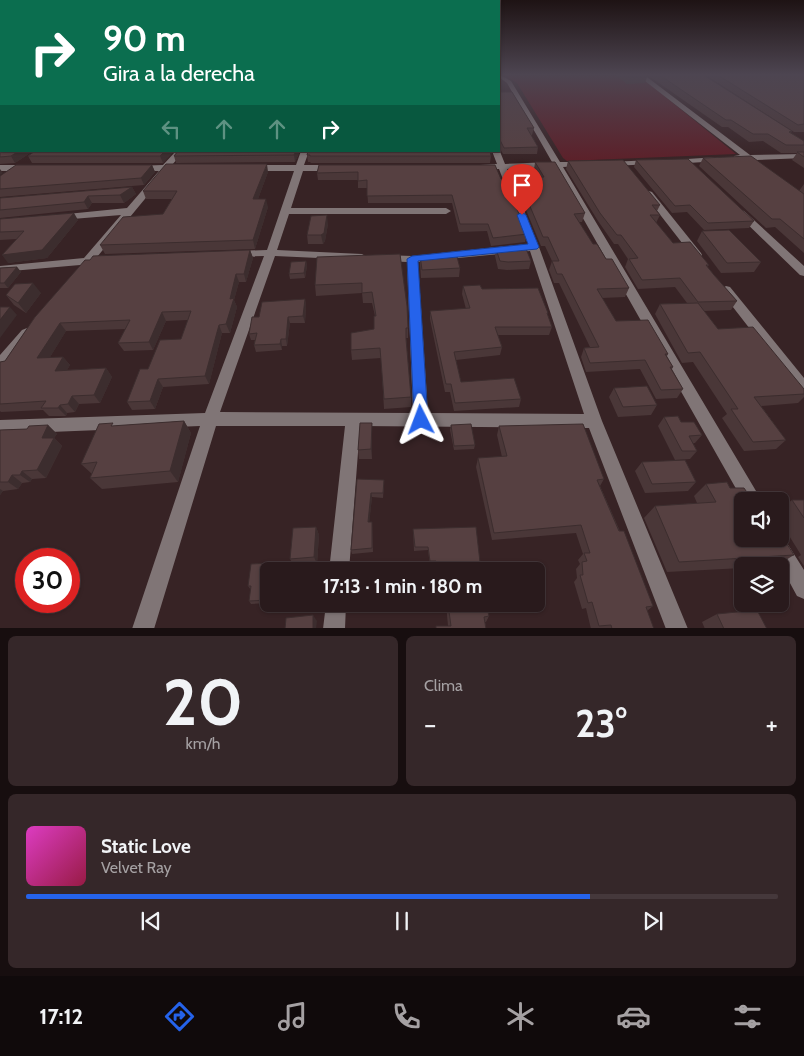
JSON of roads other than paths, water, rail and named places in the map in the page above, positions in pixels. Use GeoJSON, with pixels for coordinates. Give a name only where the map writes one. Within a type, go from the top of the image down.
{"type":"FeatureCollection","features":[{"type":"Feature","properties":{"kind":"street"},"geometry":{"type":"LineString","coordinates":[[522,103],[748,492]]}},
{"type":"Feature","properties":{"kind":"street"},"geometry":{"type":"LineString","coordinates":[[677,103],[762,169]]}},
{"type":"Feature","properties":{"kind":"street"},"geometry":{"type":"LineString","coordinates":[[75,275],[179,152]]}},
{"type":"Feature","properties":{"kind":"street"},"geometry":{"type":"LineString","coordinates":[[143,628],[210,419],[286,211],[305,152]]}},
{"type":"Feature","properties":{"kind":"street"},"geometry":{"type":"LineString","coordinates":[[496,152],[534,247],[594,421],[677,628]]}},
{"type":"Feature","properties":{"kind":"street"},"geometry":{"type":"LineString","coordinates":[[605,164],[627,167],[687,161],[804,156]]}},
{"type":"Feature","properties":{"kind":"street"},"geometry":{"type":"LineString","coordinates":[[6,177],[33,157]]}},
{"type":"Feature","properties":{"kind":"street"},"geometry":{"type":"LineString","coordinates":[[687,161],[701,174]]}},
{"type":"Feature","properties":{"kind":"street"},"geometry":{"type":"LineString","coordinates":[[474,167],[596,164]]}},
{"type":"Feature","properties":{"kind":"street"},"geometry":{"type":"LineString","coordinates":[[0,168],[36,168]]}},
{"type":"Feature","properties":{"kind":"street"},"geometry":{"type":"LineString","coordinates":[[126,168],[185,168]]}},
{"type":"Feature","properties":{"kind":"street"},"geometry":{"type":"LineString","coordinates":[[242,168],[348,168]]}},
{"type":"Feature","properties":{"kind":"street"},"geometry":{"type":"LineString","coordinates":[[642,186],[705,264]]}},
{"type":"Feature","properties":{"kind":"street"},"geometry":{"type":"LineString","coordinates":[[129,191],[149,189]]}},
{"type":"Feature","properties":{"kind":"street"},"geometry":{"type":"LineString","coordinates":[[735,207],[804,272]]}},
{"type":"Feature","properties":{"kind":"street"},"geometry":{"type":"LineString","coordinates":[[46,218],[130,211]]}},
{"type":"Feature","properties":{"kind":"street"},"geometry":{"type":"LineString","coordinates":[[286,211],[446,211]]}},
{"type":"Feature","properties":{"kind":"street"},"geometry":{"type":"LineString","coordinates":[[223,255],[271,253],[412,259],[534,247]]}},
{"type":"Feature","properties":{"kind":"street"},"geometry":{"type":"LineString","coordinates":[[412,259],[421,420]]}},
{"type":"Feature","properties":{"kind":"street"},"geometry":{"type":"LineString","coordinates":[[0,269],[88,260],[107,260]]}},
{"type":"Feature","properties":{"kind":"street"},"geometry":{"type":"LineString","coordinates":[[717,280],[804,388]]}},
{"type":"Feature","properties":{"kind":"street"},"geometry":{"type":"LineString","coordinates":[[0,364],[31,327]]}},
{"type":"Feature","properties":{"kind":"street"},"geometry":{"type":"LineString","coordinates":[[0,427],[210,419],[594,421]]}},
{"type":"Feature","properties":{"kind":"street"},"geometry":{"type":"LineString","coordinates":[[340,562],[353,420]]}},
{"type":"Feature","properties":{"kind":"street"},"geometry":{"type":"LineString","coordinates":[[780,547],[804,589]]}},
{"type":"Feature","properties":{"kind":"street"},"geometry":{"type":"LineString","coordinates":[[334,628],[335,612]]}}]}
